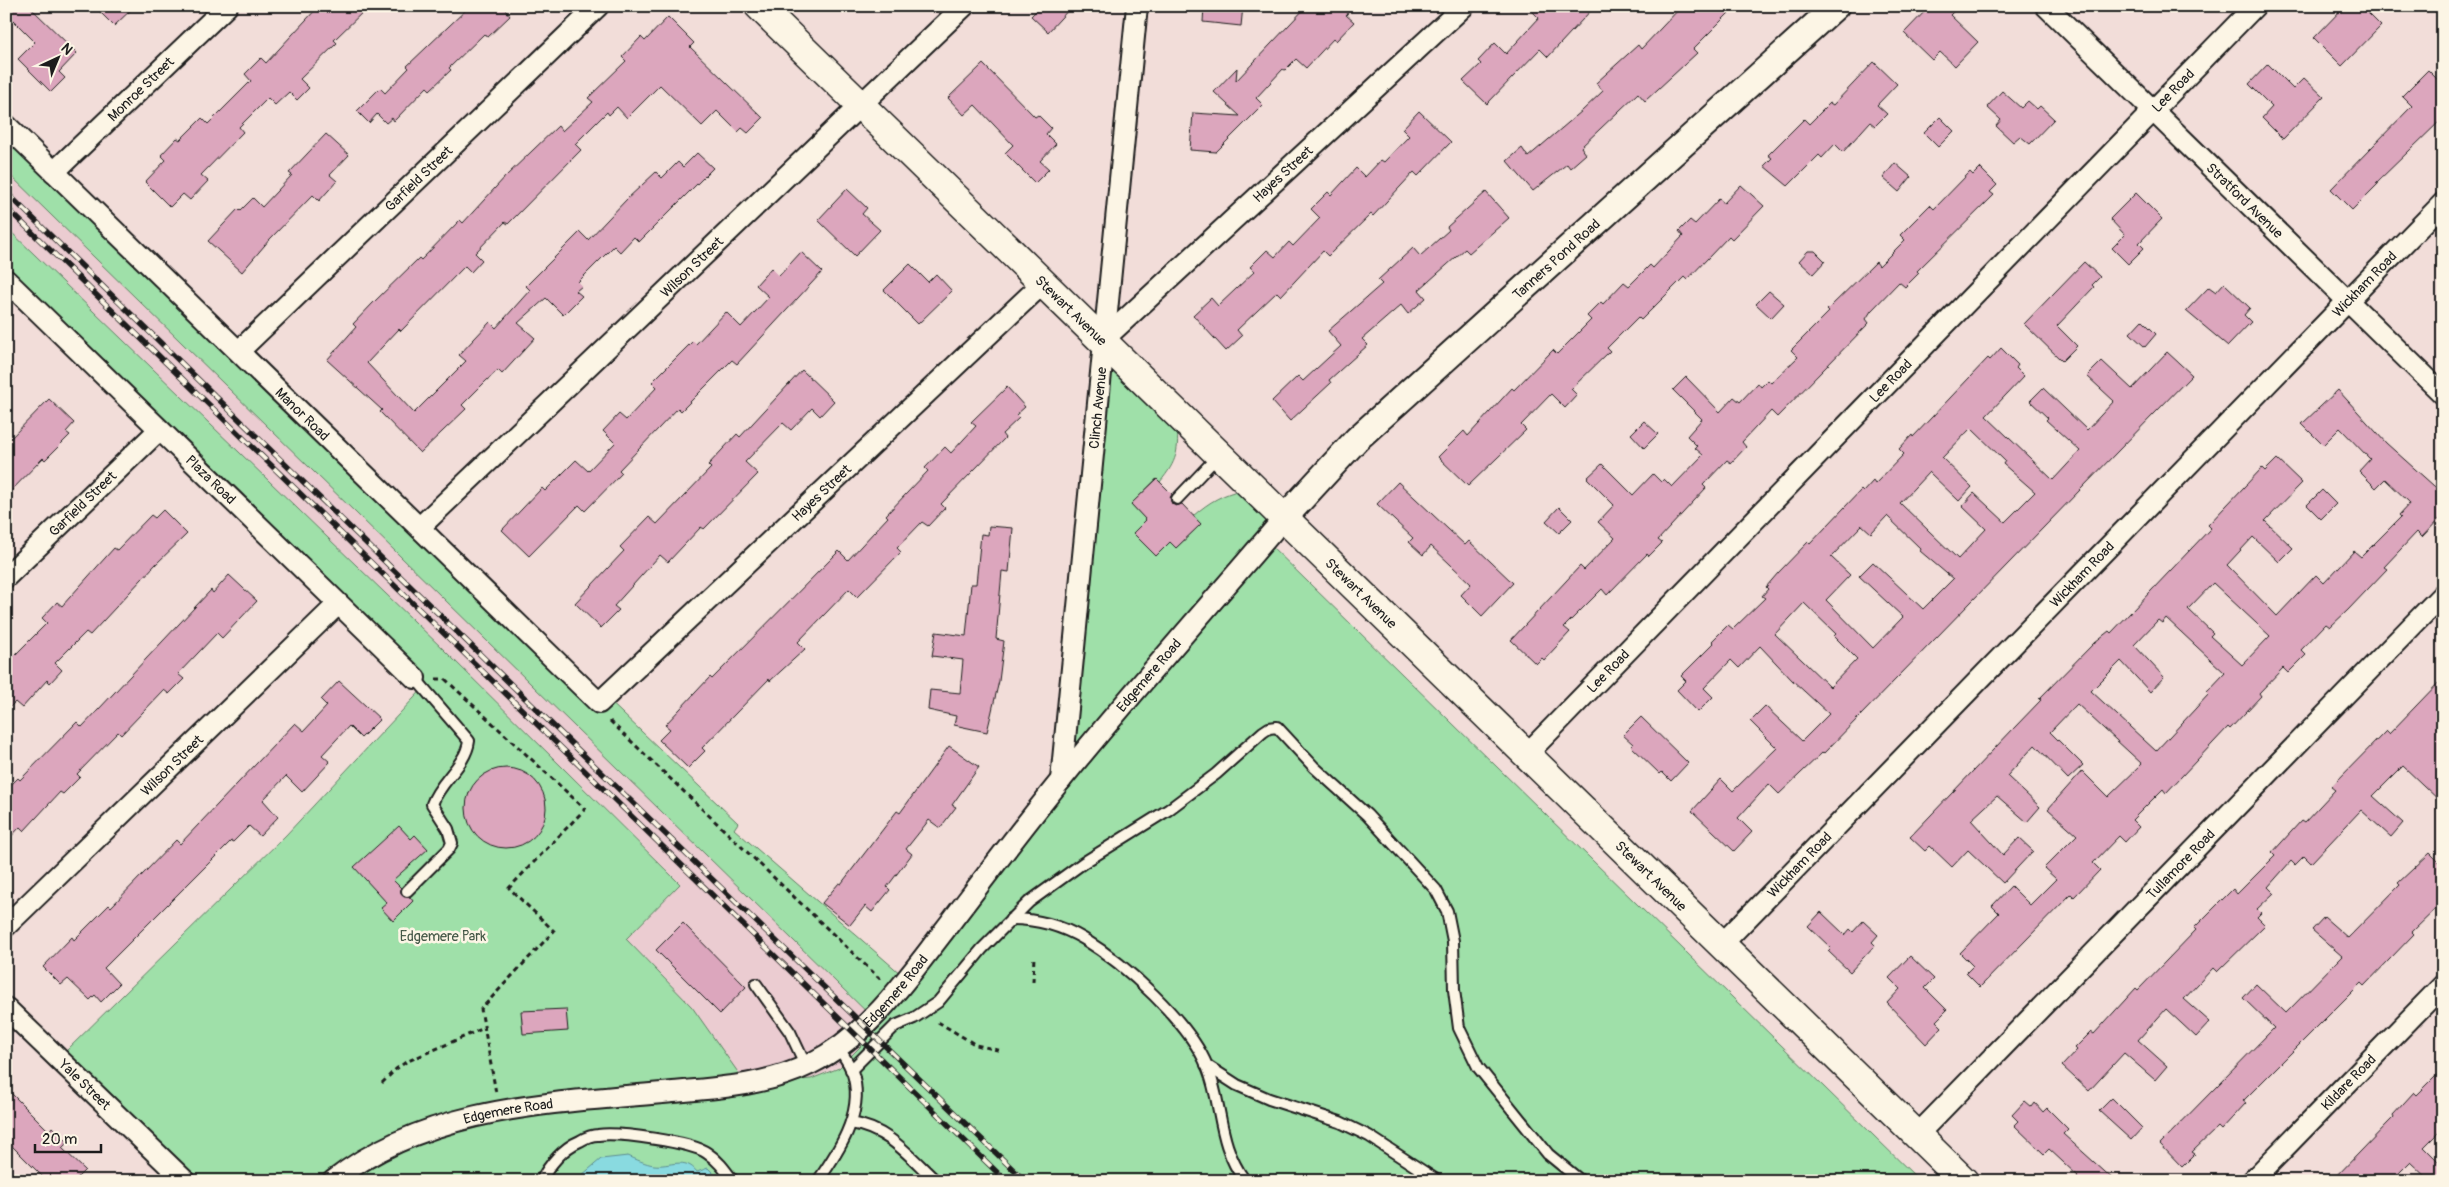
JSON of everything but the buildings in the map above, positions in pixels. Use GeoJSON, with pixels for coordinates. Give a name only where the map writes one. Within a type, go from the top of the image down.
{"type":"FeatureCollection","features":[{"type":"Feature","properties":{"kind":"main road","name":"Stewart Avenue"},"geometry":{"type":"LineString","coordinates":[[759,6],[1964,1181]]}},
{"type":"Feature","properties":{"kind":"street","name":"Monroe Street"},"geometry":{"type":"LineString","coordinates":[[54,172],[227,6]]}},
{"type":"Feature","properties":{"kind":"street","name":"Garfield Street"},"geometry":{"type":"LineString","coordinates":[[238,351],[598,6]]}},
{"type":"Feature","properties":{"kind":"street","name":"Wilson Street"},"geometry":{"type":"LineString","coordinates":[[420,527],[964,6]]}},
{"type":"Feature","properties":{"kind":"street","name":"Clinch Avenue"},"geometry":{"type":"LineString","coordinates":[[1061,780],[1102,341],[1136,6]]}},
{"type":"Feature","properties":{"kind":"street","name":"Hayes Street"},"geometry":{"type":"LineString","coordinates":[[1102,341],[1464,6]]}},
{"type":"Feature","properties":{"kind":"street","name":"Tanners Pond Road"},"geometry":{"type":"LineString","coordinates":[[1284,518],[1356,439],[1836,6]]}},
{"type":"Feature","properties":{"kind":"street","name":"Stratford Avenue"},"geometry":{"type":"LineString","coordinates":[[2046,6],[2443,394]]}},
{"type":"Feature","properties":{"kind":"street","name":"Lee Road"},"geometry":{"type":"LineString","coordinates":[[1527,754],[2255,6]]}},
{"type":"Feature","properties":{"kind":"street","name":"Manor Road"},"geometry":{"type":"LineString","coordinates":[[6,125],[420,527],[599,704]]}},
{"type":"Feature","properties":{"kind":"street","name":"Wickham Road"},"geometry":{"type":"LineString","coordinates":[[1722,944],[2443,204]]}},
{"type":"Feature","properties":{"kind":"street","name":"Plaza Road"},"geometry":{"type":"LineString","coordinates":[[6,280],[415,678]]}},
{"type":"Feature","properties":{"kind":"street","name":"Hayes Street"},"geometry":{"type":"LineString","coordinates":[[599,704],[1043,283]]}},
{"type":"Feature","properties":{"kind":"street","name":"Garfield Street"},"geometry":{"type":"LineString","coordinates":[[6,576],[159,430]]}},
{"type":"Feature","properties":{"kind":"street","name":"Edgemere Road"},"geometry":{"type":"LineString","coordinates":[[333,1181],[378,1152],[423,1131],[499,1110],[519,1106],[722,1088],[762,1080],[806,1066],[838,1048],[871,1021],[895,993],[1061,780],[1284,518]]}},
{"type":"Feature","properties":{"kind":"street","name":"Tullamore Road"},"geometry":{"type":"LineString","coordinates":[[1917,1134],[2443,594]]}},
{"type":"Feature","properties":{"kind":"street","name":"Wilson Street"},"geometry":{"type":"LineString","coordinates":[[6,926],[338,604]]}},
{"type":"Feature","properties":{"kind":"street","name":"Kildare Road"},"geometry":{"type":"LineString","coordinates":[[2252,1181],[2443,985]]}},
{"type":"Feature","properties":{"kind":"street","name":"Yale Street"},"geometry":{"type":"LineString","coordinates":[[6,1008],[185,1181]]}},
{"type":"Feature","properties":{"kind":"lane"},"geometry":{"type":"LineString","coordinates":[[1177,499],[1220,455]]}},
{"type":"Feature","properties":{"kind":"lane"},"geometry":{"type":"LineString","coordinates":[[407,891],[449,849],[452,842],[448,829],[432,804],[436,794],[468,751],[469,741],[415,678]]}},
{"type":"Feature","properties":{"kind":"lane"},"geometry":{"type":"LineString","coordinates":[[851,1070],[894,1026],[927,1010],[938,1002],[1011,919],[1056,881],[1168,810],[1216,774],[1263,732],[1269,728],[1277,727],[1314,767],[1374,822],[1436,890],[1447,911],[1453,941],[1454,990],[1459,1028],[1484,1074],[1548,1154],[1581,1181]]}},
{"type":"Feature","properties":{"kind":"lane"},"geometry":{"type":"LineString","coordinates":[[1011,919],[1026,919],[1052,924],[1083,938],[1110,957],[1168,1010],[1198,1048],[1206,1065],[1224,1141],[1245,1181]]}},
{"type":"Feature","properties":{"kind":"lane"},"geometry":{"type":"LineString","coordinates":[[756,984],[790,1032],[806,1066]]}},
{"type":"Feature","properties":{"kind":"lane"},"geometry":{"type":"LineString","coordinates":[[818,1181],[840,1146],[851,1123],[855,1079],[838,1048]]}},
{"type":"Feature","properties":{"kind":"lane"},"geometry":{"type":"LineString","coordinates":[[1206,1065],[1237,1084],[1269,1099],[1340,1122],[1369,1136],[1438,1181]]}},
{"type":"Feature","properties":{"kind":"lane"},"geometry":{"type":"LineString","coordinates":[[851,1123],[876,1128],[936,1181]]}},
{"type":"Feature","properties":{"kind":"lane"},"geometry":{"type":"LineString","coordinates":[[540,1181],[548,1168],[578,1141],[598,1135],[624,1136],[689,1145],[706,1152],[722,1166],[733,1181]]}},
{"type":"Feature","properties":{"kind":"path"},"geometry":{"type":"LineString","coordinates":[[415,678],[445,679],[585,809],[509,888],[554,931],[481,1009],[499,1110]]}},
{"type":"Feature","properties":{"kind":"path"},"geometry":{"type":"LineString","coordinates":[[599,704],[605,716],[895,993]]}},
{"type":"Feature","properties":{"kind":"path"},"geometry":{"type":"LineString","coordinates":[[1033,982],[1034,955]]}},
{"type":"Feature","properties":{"kind":"path"},"geometry":{"type":"LineString","coordinates":[[927,1010],[938,1022],[976,1045],[1002,1051]]}},
{"type":"Feature","properties":{"kind":"path"},"geometry":{"type":"LineString","coordinates":[[382,1083],[406,1062],[484,1028]]}},
{"type":"Feature","properties":{"kind":"shaded area"},"geometry":{"type":"Polygon","coordinates":[[[6,168],[896,1041],[811,1079],[747,1085],[692,1007],[626,939],[680,883],[444,650],[6,227],[6,168]]]}},
{"type":"Feature","properties":{"kind":"green space","name":"Edgemere Park"},"geometry":{"type":"Polygon","coordinates":[[[6,129],[738,823],[734,829],[909,981],[1063,782],[1107,355],[1177,424],[1177,449],[1170,468],[1160,482],[1156,479],[1131,504],[1146,520],[1133,533],[1156,556],[1170,542],[1176,548],[1201,524],[1193,516],[1205,506],[1230,493],[1245,489],[1275,519],[1262,537],[1920,1181],[197,1181],[65,1052],[286,835],[428,683],[6,280],[6,227],[444,650],[680,884],[626,939],[692,1007],[747,1085],[811,1079],[839,1068],[881,1026],[6,171],[6,129]]]}},
{"type":"Feature","properties":{"kind":"water"},"geometry":{"type":"Polygon","coordinates":[[[628,1156],[654,1165],[687,1164],[697,1172],[708,1168],[717,1177],[715,1181],[575,1181],[601,1159],[628,1156]]]}},
{"type":"Feature","properties":{"kind":"railway"},"geometry":{"type":"LineString","coordinates":[[6,192],[570,742],[1025,1181]]}},
{"type":"Feature","properties":{"kind":"railway"},"geometry":{"type":"LineString","coordinates":[[6,207],[1006,1181]]}}]}
